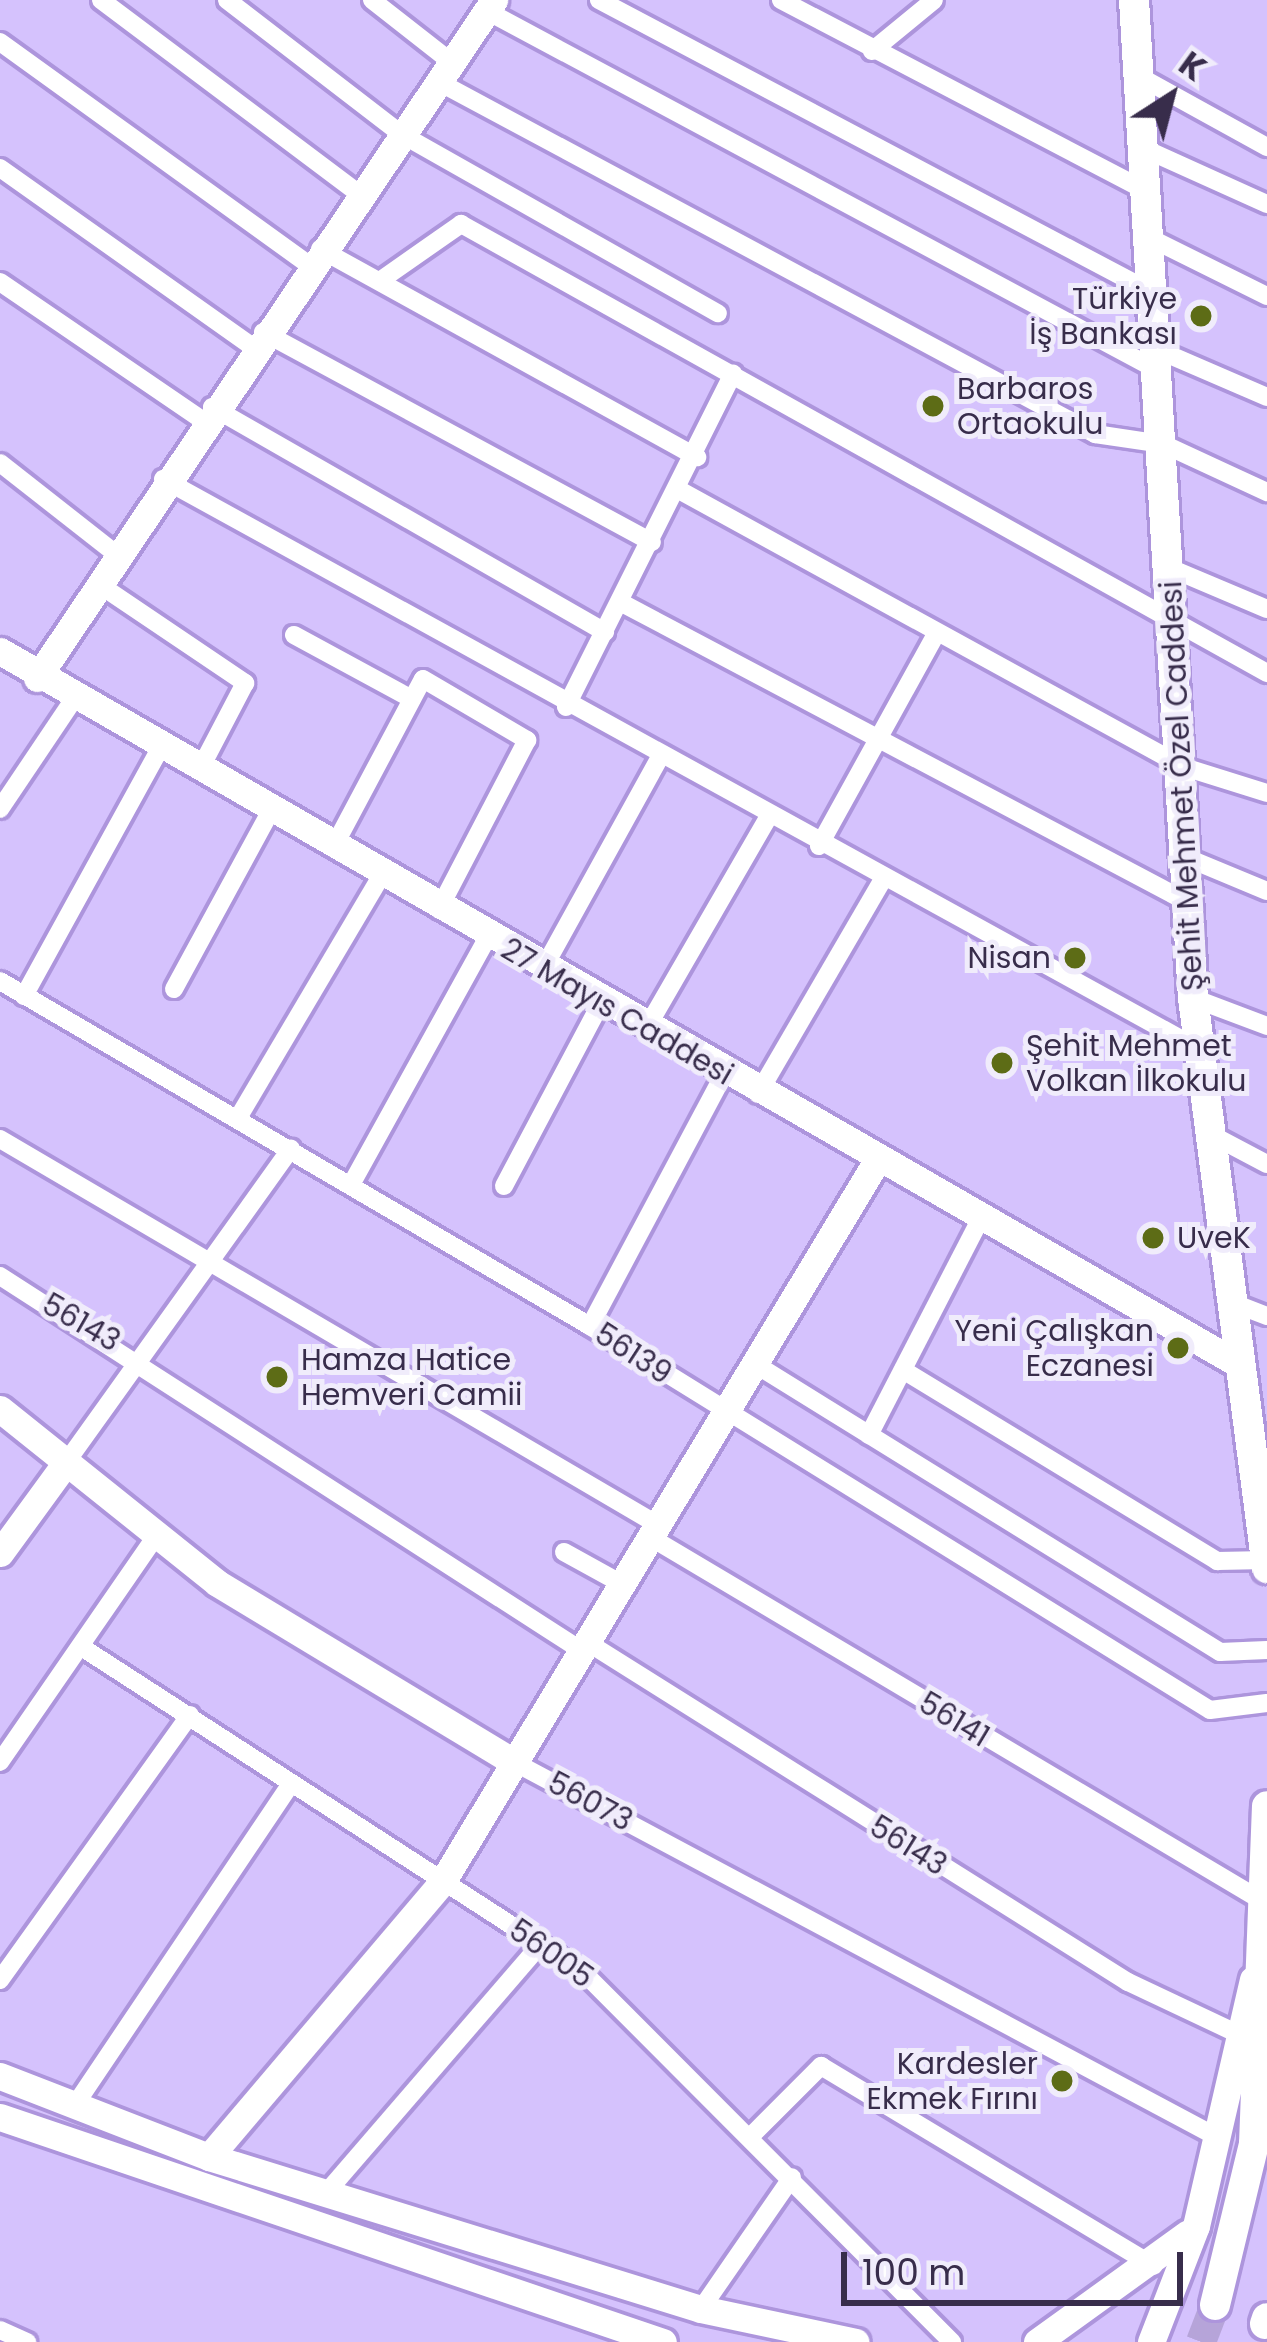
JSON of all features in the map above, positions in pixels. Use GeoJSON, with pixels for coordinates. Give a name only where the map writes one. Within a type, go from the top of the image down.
{"type":"FeatureCollection","features":[{"type":"Feature","properties":{"kind":"main road","name":"Şehit Mehmet Özel Caddesi"},"geometry":{"type":"LineString","coordinates":[[1134,0],[1154,240],[1156,360],[1190,859],[1193,998],[1228,1301],[1240,1365],[1257,1406],[1267,1562]]}},
{"type":"Feature","properties":{"kind":"main road"},"geometry":{"type":"LineString","coordinates":[[1215,2305],[1254,2144],[1259,1899],[1267,1806]]}},
{"type":"Feature","properties":{"kind":"street"},"geometry":{"type":"LineString","coordinates":[[101,0],[359,194]]}},
{"type":"Feature","properties":{"kind":"street"},"geometry":{"type":"LineString","coordinates":[[226,0],[400,134],[718,314]]}},
{"type":"Feature","properties":{"kind":"street"},"geometry":{"type":"LineString","coordinates":[[372,0],[444,72],[1095,434],[1163,444],[1267,492]]}},
{"type":"Feature","properties":{"kind":"street"},"geometry":{"type":"LineString","coordinates":[[599,0],[1155,294]]}},
{"type":"Feature","properties":{"kind":"street"},"geometry":{"type":"LineString","coordinates":[[781,0],[807,6],[872,51],[1150,192]]}},
{"type":"Feature","properties":{"kind":"street"},"geometry":{"type":"LineString","coordinates":[[872,51],[934,0]]}},
{"type":"Feature","properties":{"kind":"street"},"geometry":{"type":"LineString","coordinates":[[37,678],[207,414],[490,5],[1156,360],[1267,397]]}},
{"type":"Feature","properties":{"kind":"street"},"geometry":{"type":"LineString","coordinates":[[0,42],[315,257],[381,280],[697,457]]}},
{"type":"Feature","properties":{"kind":"street"},"geometry":{"type":"LineString","coordinates":[[1142,79],[1267,147]]}},
{"type":"Feature","properties":{"kind":"street"},"geometry":{"type":"LineString","coordinates":[[1145,149],[1267,204]]}},
{"type":"Feature","properties":{"kind":"street"},"geometry":{"type":"LineString","coordinates":[[0,168],[258,340],[652,542]]}},
{"type":"Feature","properties":{"kind":"street"},"geometry":{"type":"LineString","coordinates":[[381,280],[461,224],[733,373],[1172,629],[1267,673]]}},
{"type":"Feature","properties":{"kind":"street"},"geometry":{"type":"LineString","coordinates":[[1154,240],[1267,296]]}},
{"type":"Feature","properties":{"kind":"street"},"geometry":{"type":"LineString","coordinates":[[0,282],[207,414],[605,632]]}},
{"type":"Feature","properties":{"kind":"street"},"geometry":{"type":"LineString","coordinates":[[566,707],[697,457],[733,373]]}},
{"type":"Feature","properties":{"kind":"street"},"geometry":{"type":"LineString","coordinates":[[0,464],[116,554]]}},
{"type":"Feature","properties":{"kind":"street"},"geometry":{"type":"LineString","coordinates":[[164,479],[566,707],[1199,1049]]}},
{"type":"Feature","properties":{"kind":"street"},"geometry":{"type":"LineString","coordinates":[[679,490],[1184,767],[1267,794]]}},
{"type":"Feature","properties":{"kind":"street"},"geometry":{"type":"LineString","coordinates":[[1170,568],[1267,609]]}},
{"type":"Feature","properties":{"kind":"street"},"geometry":{"type":"LineString","coordinates":[[98,583],[245,683],[199,771]]}},
{"type":"Feature","properties":{"kind":"street"},"geometry":{"type":"LineString","coordinates":[[620,602],[876,743],[1191,904]]}},
{"type":"Feature","properties":{"kind":"street"},"geometry":{"type":"LineString","coordinates":[[819,846],[937,632]]}},
{"type":"Feature","properties":{"kind":"street"},"geometry":{"type":"LineString","coordinates":[[294,635],[412,699]]}},
{"type":"Feature","properties":{"kind":"street","name":"27 Mayıs Caddesi"},"geometry":{"type":"LineString","coordinates":[[0,651],[37,678],[979,1222],[1240,1365]]}},
{"type":"Feature","properties":{"kind":"street"},"geometry":{"type":"LineString","coordinates":[[333,848],[422,679],[527,740],[439,909]]}},
{"type":"Feature","properties":{"kind":"street"},"geometry":{"type":"LineString","coordinates":[[0,809],[74,699]]}},
{"type":"Feature","properties":{"kind":"street"},"geometry":{"type":"LineString","coordinates":[[25,996],[160,748]]}},
{"type":"Feature","properties":{"kind":"street"},"geometry":{"type":"LineString","coordinates":[[543,969],[659,758]]}},
{"type":"Feature","properties":{"kind":"street"},"geometry":{"type":"LineString","coordinates":[[174,988],[270,812]]}},
{"type":"Feature","properties":{"kind":"street"},"geometry":{"type":"LineString","coordinates":[[646,1029],[768,818]]}},
{"type":"Feature","properties":{"kind":"street"},"geometry":{"type":"LineString","coordinates":[[1190,859],[1267,890]]}},
{"type":"Feature","properties":{"kind":"street"},"geometry":{"type":"LineString","coordinates":[[238,1118],[381,876]]}},
{"type":"Feature","properties":{"kind":"street"},"geometry":{"type":"LineString","coordinates":[[758,1094],[882,881]]}},
{"type":"Feature","properties":{"kind":"street"},"geometry":{"type":"LineString","coordinates":[[352,1183],[488,938]]}},
{"type":"Feature","properties":{"kind":"street","name":"56139"},"geometry":{"type":"LineString","coordinates":[[0,981],[590,1326],[725,1414],[1210,1710],[1267,1703]]}},
{"type":"Feature","properties":{"kind":"street"},"geometry":{"type":"LineString","coordinates":[[1193,998],[1267,1026]]}},
{"type":"Feature","properties":{"kind":"street"},"geometry":{"type":"LineString","coordinates":[[504,1186],[601,1003]]}},
{"type":"Feature","properties":{"kind":"street"},"geometry":{"type":"LineString","coordinates":[[590,1326],[724,1074]]}},
{"type":"Feature","properties":{"kind":"street"},"geometry":{"type":"LineString","coordinates":[[1212,1135],[1267,1164]]}},
{"type":"Feature","properties":{"kind":"street","name":"56141"},"geometry":{"type":"LineString","coordinates":[[0,1138],[1259,1899]]}},
{"type":"Feature","properties":{"kind":"street"},"geometry":{"type":"LineString","coordinates":[[0,1553],[291,1148]]}},
{"type":"Feature","properties":{"kind":"street"},"geometry":{"type":"LineString","coordinates":[[209,2157],[443,1881],[876,1162]]}},
{"type":"Feature","properties":{"kind":"street"},"geometry":{"type":"LineString","coordinates":[[869,1435],[979,1222]]}},
{"type":"Feature","properties":{"kind":"street","name":"56143"},"geometry":{"type":"LineString","coordinates":[[0,1276],[141,1358],[584,1646],[1128,1982],[1238,2034]]}},
{"type":"Feature","properties":{"kind":"street"},"geometry":{"type":"LineString","coordinates":[[1228,1301],[1267,1316]]}},
{"type":"Feature","properties":{"kind":"street"},"geometry":{"type":"LineString","coordinates":[[755,1364],[1220,1652],[1267,1650]]}},
{"type":"Feature","properties":{"kind":"street"},"geometry":{"type":"LineString","coordinates":[[902,1370],[1217,1561],[1267,1562]]}},
{"type":"Feature","properties":{"kind":"street","name":"56073"},"geometry":{"type":"LineString","coordinates":[[0,1409],[155,1537],[514,1762],[1217,2137]]}},
{"type":"Feature","properties":{"kind":"street"},"geometry":{"type":"LineString","coordinates":[[0,1762],[83,1648],[155,1537]]}},
{"type":"Feature","properties":{"kind":"street"},"geometry":{"type":"LineString","coordinates":[[564,1552],[622,1584]]}},
{"type":"Feature","properties":{"kind":"street","name":"56005"},"geometry":{"type":"LineString","coordinates":[[83,1648],[541,1945],[752,2135],[952,2342]]}},
{"type":"Feature","properties":{"kind":"street"},"geometry":{"type":"LineString","coordinates":[[1,1977],[190,1715]]}},
{"type":"Feature","properties":{"kind":"street"},"geometry":{"type":"LineString","coordinates":[[74,2105],[291,1783]]}},
{"type":"Feature","properties":{"kind":"street"},"geometry":{"type":"LineString","coordinates":[[326,2193],[541,1945]]}},
{"type":"Feature","properties":{"kind":"street"},"geometry":{"type":"LineString","coordinates":[[1150,2342],[1196,2226],[1258,1964]]}},
{"type":"Feature","properties":{"kind":"street"},"geometry":{"type":"LineString","coordinates":[[752,2135],[821,2066],[1154,2266]]}},
{"type":"Feature","properties":{"kind":"street"},"geometry":{"type":"LineString","coordinates":[[0,2076],[209,2157],[701,2309],[856,2342]]}},
{"type":"Feature","properties":{"kind":"street"},"geometry":{"type":"LineString","coordinates":[[0,2117],[663,2342]]}},
{"type":"Feature","properties":{"kind":"street"},"geometry":{"type":"LineString","coordinates":[[701,2309],[792,2177]]}},
{"type":"Feature","properties":{"kind":"street"},"geometry":{"type":"LineString","coordinates":[[1037,2342],[1154,2266],[1196,2226]]}},
{"type":"Feature","properties":{"kind":"street"},"geometry":{"type":"LineString","coordinates":[[0,2330],[27,2342]]}},
{"type":"Feature","properties":{"kind":"tunnel"},"geometry":{"type":"LineString","coordinates":[[1201,2342],[1215,2305]]}},
{"type":"Feature","properties":{"kind":"place","name":"Türkiye İş Bankası"},"geometry":{"type":"Point","coordinates":[1201,316]}},
{"type":"Feature","properties":{"kind":"place","name":"Barbaros Ortaokulu"},"geometry":{"type":"Point","coordinates":[933,406]}},
{"type":"Feature","properties":{"kind":"place","name":"Nisan"},"geometry":{"type":"Point","coordinates":[1075,958]}},
{"type":"Feature","properties":{"kind":"place","name":"Şehit Mehmet Volkan İlkokulu"},"geometry":{"type":"Point","coordinates":[1002,1063]}},
{"type":"Feature","properties":{"kind":"place","name":"UveK"},"geometry":{"type":"Point","coordinates":[1153,1238]}},
{"type":"Feature","properties":{"kind":"place","name":"Yeni Çalışkan Eczanesi"},"geometry":{"type":"Point","coordinates":[1178,1348]}},
{"type":"Feature","properties":{"kind":"place","name":"Hamza Hatice Hemveri Camii"},"geometry":{"type":"Point","coordinates":[277,1377]}},
{"type":"Feature","properties":{"kind":"place","name":"Kardesler Ekmek Fırını"},"geometry":{"type":"Point","coordinates":[1062,2081]}}]}
